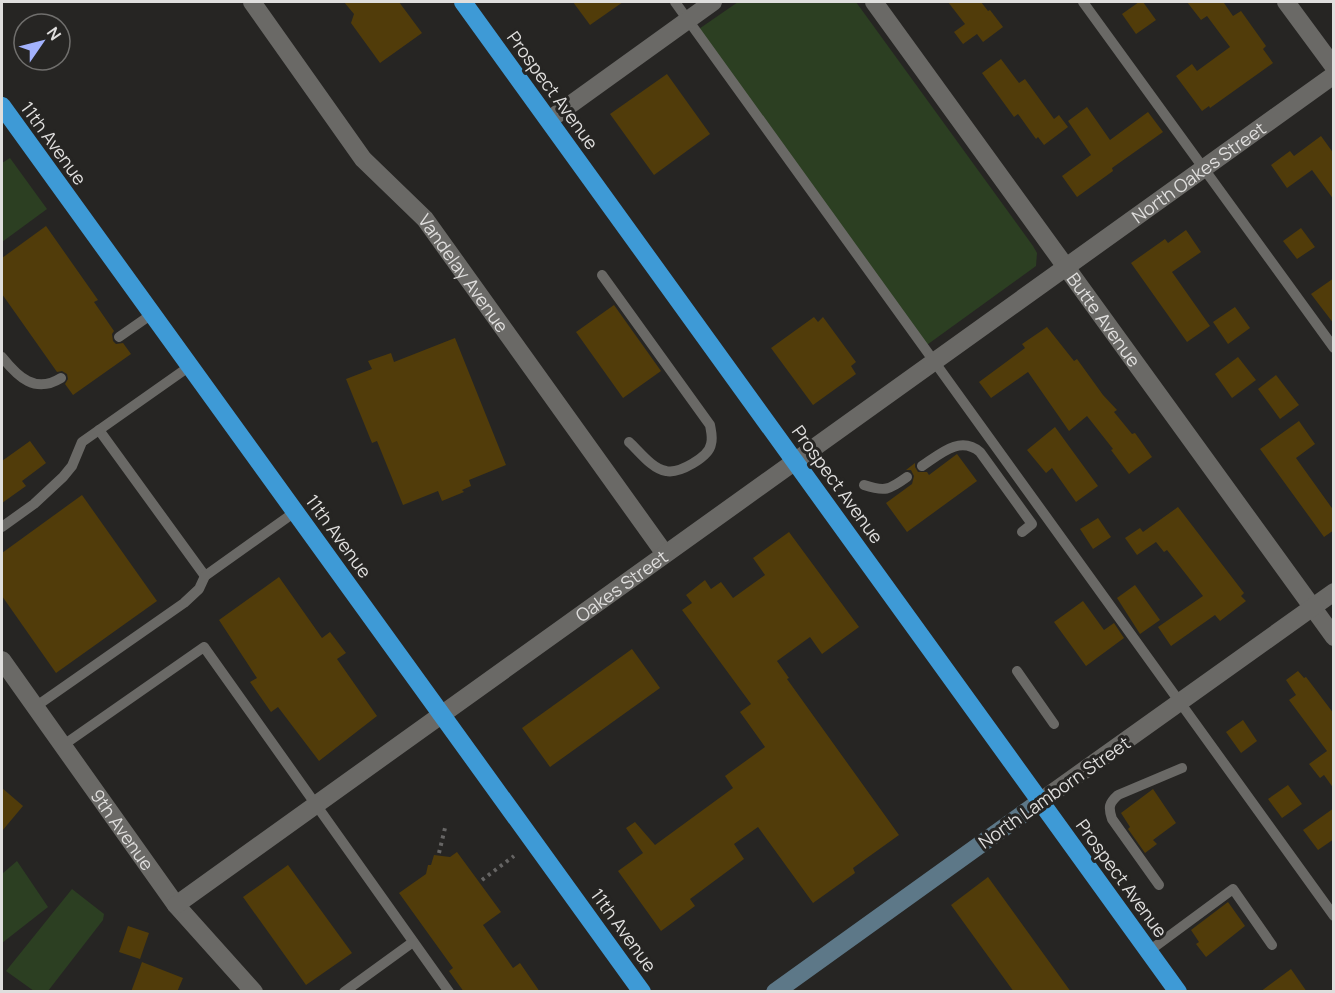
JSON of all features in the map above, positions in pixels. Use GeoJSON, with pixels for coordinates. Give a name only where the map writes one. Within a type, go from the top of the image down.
{"type":"FeatureCollection","features":[{"type":"Feature","properties":{"kind":"highway","name":"Prospect Avenue"},"geometry":{"type":"LineString","coordinates":[[463,2],[1178,992]]}},
{"type":"Feature","properties":{"kind":"highway","name":"11th Avenue"},"geometry":{"type":"LineString","coordinates":[[2,106],[642,992]]}},
{"type":"Feature","properties":{"kind":"street","name":"Vandelay Avenue"},"geometry":{"type":"LineString","coordinates":[[252,2],[363,159],[425,219],[665,554]]}},
{"type":"Feature","properties":{"kind":"street"},"geometry":{"type":"LineString","coordinates":[[549,120],[713,2]]}},
{"type":"Feature","properties":{"kind":"street","name":"Butte Avenue"},"geometry":{"type":"LineString","coordinates":[[874,2],[1334,637]]}},
{"type":"Feature","properties":{"kind":"street"},"geometry":{"type":"LineString","coordinates":[[1286,2],[1334,67]]}},
{"type":"Feature","properties":{"kind":"street","name":"North Oakes Street"},"geometry":{"type":"LineString","coordinates":[[1065,267],[1334,75]]}},
{"type":"Feature","properties":{"kind":"street","name":"Oakes Street"},"geometry":{"type":"LineString","coordinates":[[176,905],[1065,267]]}},
{"type":"Feature","properties":{"kind":"street","name":"North Lamborn Street"},"geometry":{"type":"LineString","coordinates":[[775,992],[1334,592]]}},
{"type":"Feature","properties":{"kind":"street","name":"9th Avenue"},"geometry":{"type":"LineString","coordinates":[[2,660],[176,905],[254,992]]}},
{"type":"Feature","properties":{"kind":"lane"},"geometry":{"type":"LineString","coordinates":[[675,2],[1334,916]]}},
{"type":"Feature","properties":{"kind":"lane"},"geometry":{"type":"LineString","coordinates":[[1083,2],[1334,348]]}},
{"type":"Feature","properties":{"kind":"lane"},"geometry":{"type":"LineString","coordinates":[[602,274],[710,425],[712,436],[707,453],[682,469],[667,472],[656,467],[629,442]]}},
{"type":"Feature","properties":{"kind":"lane"},"geometry":{"type":"LineString","coordinates":[[119,337],[152,314]]}},
{"type":"Feature","properties":{"kind":"lane"},"geometry":{"type":"LineString","coordinates":[[2,357],[17,375],[32,384],[50,385],[61,378]]}},
{"type":"Feature","properties":{"kind":"lane"},"geometry":{"type":"LineString","coordinates":[[2,527],[34,504],[63,477],[72,466],[82,442],[190,366]]}},
{"type":"Feature","properties":{"kind":"lane"},"geometry":{"type":"LineString","coordinates":[[99,430],[205,576]]}},
{"type":"Feature","properties":{"kind":"lane"},"geometry":{"type":"LineString","coordinates":[[922,466],[950,446],[973,446],[980,452],[1032,524],[1022,532]]}},
{"type":"Feature","properties":{"kind":"lane"},"geometry":{"type":"LineString","coordinates":[[864,485],[880,490],[891,488],[907,477]]}},
{"type":"Feature","properties":{"kind":"lane"},"geometry":{"type":"LineString","coordinates":[[35,707],[184,603],[199,589],[205,576],[295,512]]}},
{"type":"Feature","properties":{"kind":"lane"},"geometry":{"type":"LineString","coordinates":[[62,746],[204,647],[449,992]]}},
{"type":"Feature","properties":{"kind":"lane"},"geometry":{"type":"LineString","coordinates":[[1017,671],[1054,724]]}},
{"type":"Feature","properties":{"kind":"lane"},"geometry":{"type":"LineString","coordinates":[[1159,885],[1112,819],[1108,808],[1110,801],[1118,795],[1182,768]]}},
{"type":"Feature","properties":{"kind":"lane"},"geometry":{"type":"LineString","coordinates":[[1149,951],[1233,889],[1272,945]]}},
{"type":"Feature","properties":{"kind":"lane"},"geometry":{"type":"LineString","coordinates":[[344,992],[413,942]]}},
{"type":"Feature","properties":{"kind":"path"},"geometry":{"type":"LineString","coordinates":[[439,853],[445,828]]}},
{"type":"Feature","properties":{"kind":"path"},"geometry":{"type":"LineString","coordinates":[[482,879],[514,856]]}},
{"type":"Feature","properties":{"kind":"green space"},"geometry":{"type":"Polygon","coordinates":[[[738,2],[856,2],[1033,246],[1037,253],[1036,266],[924,347],[696,31],[738,2]]]}},
{"type":"Feature","properties":{"kind":"green space"},"geometry":{"type":"Polygon","coordinates":[[[10,158],[47,209],[2,242],[2,163],[10,158]]]}},
{"type":"Feature","properties":{"kind":"green space"},"geometry":{"type":"Polygon","coordinates":[[[17,861],[48,907],[2,943],[2,874],[17,861]]]}},
{"type":"Feature","properties":{"kind":"green space"},"geometry":{"type":"Polygon","coordinates":[[[72,889],[104,914],[103,920],[48,991],[34,991],[6,971],[72,889]]]}},
{"type":"Feature","properties":{"kind":"building"},"geometry":{"type":"Polygon","coordinates":[[[344,2],[399,2],[422,33],[380,63],[351,23],[354,14],[344,2]]]}},
{"type":"Feature","properties":{"kind":"building"},"geometry":{"type":"Polygon","coordinates":[[[573,2],[623,2],[590,25],[573,2]]]}},
{"type":"Feature","properties":{"kind":"building"},"geometry":{"type":"Polygon","coordinates":[[[948,2],[981,2],[1003,27],[983,42],[977,34],[963,44],[954,32],[965,24],[948,2]]]}},
{"type":"Feature","properties":{"kind":"building"},"geometry":{"type":"Polygon","coordinates":[[[1139,2],[1143,2],[1156,20],[1136,34],[1122,14],[1139,2]]]}},
{"type":"Feature","properties":{"kind":"building"},"geometry":{"type":"Polygon","coordinates":[[[1187,2],[1227,2],[1224,3],[1233,16],[1241,11],[1266,46],[1263,49],[1273,63],[1210,108],[1209,106],[1202,111],[1176,76],[1192,64],[1197,71],[1230,47],[1207,16],[1201,20],[1187,2]]]}},
{"type":"Feature","properties":{"kind":"building"},"geometry":{"type":"Polygon","coordinates":[[[1001,59],[1019,83],[1025,79],[1054,119],[1059,115],[1068,127],[1044,145],[1038,137],[1036,139],[1018,114],[1014,117],[982,73],[1001,59]]]}},
{"type":"Feature","properties":{"kind":"building"},"geometry":{"type":"Polygon","coordinates":[[[667,74],[710,134],[654,175],[610,114],[667,74]]]}},
{"type":"Feature","properties":{"kind":"building"},"geometry":{"type":"Polygon","coordinates":[[[1087,107],[1110,140],[1148,112],[1163,132],[1112,168],[1113,171],[1077,197],[1062,176],[1091,155],[1068,121],[1087,107]]]}},
{"type":"Feature","properties":{"kind":"building"},"geometry":{"type":"Polygon","coordinates":[[[1321,136],[1334,154],[1334,200],[1312,170],[1287,188],[1271,165],[1290,151],[1294,156],[1321,136]]]}},
{"type":"Feature","properties":{"kind":"building"},"geometry":{"type":"Polygon","coordinates":[[[46,226],[98,300],[94,302],[114,331],[113,341],[116,344],[123,343],[131,354],[73,395],[65,384],[68,379],[67,374],[62,371],[57,372],[2,294],[2,258],[46,226]]]}},
{"type":"Feature","properties":{"kind":"building"},"geometry":{"type":"Polygon","coordinates":[[[1301,228],[1315,247],[1297,259],[1283,241],[1301,228]]]}},
{"type":"Feature","properties":{"kind":"building"},"geometry":{"type":"Polygon","coordinates":[[[1186,230],[1201,252],[1172,272],[1210,326],[1187,342],[1131,263],[1165,239],[1168,243],[1186,230]]]}},
{"type":"Feature","properties":{"kind":"building"},"geometry":{"type":"Polygon","coordinates":[[[1334,278],[1334,324],[1311,294],[1334,278]]]}},
{"type":"Feature","properties":{"kind":"building"},"geometry":{"type":"Polygon","coordinates":[[[614,305],[661,371],[623,398],[576,332],[614,305]]]}},
{"type":"Feature","properties":{"kind":"building"},"geometry":{"type":"Polygon","coordinates":[[[1235,307],[1250,328],[1228,344],[1213,322],[1235,307]]]}},
{"type":"Feature","properties":{"kind":"building"},"geometry":{"type":"Polygon","coordinates":[[[814,317],[818,322],[823,317],[856,362],[851,366],[856,374],[813,405],[771,348],[814,317]]]}},
{"type":"Feature","properties":{"kind":"building"},"geometry":{"type":"Polygon","coordinates":[[[1047,327],[1074,361],[1077,359],[1117,410],[1114,412],[1132,434],[1135,433],[1152,457],[1129,474],[1087,416],[1069,431],[1028,372],[991,398],[979,382],[1025,348],[1022,344],[1047,327]]]}},
{"type":"Feature","properties":{"kind":"building"},"geometry":{"type":"Polygon","coordinates":[[[455,338],[506,465],[469,480],[471,486],[462,490],[464,492],[442,501],[438,491],[403,505],[377,441],[372,443],[346,379],[372,369],[368,361],[391,353],[394,362],[455,338]]]}},
{"type":"Feature","properties":{"kind":"building"},"geometry":{"type":"Polygon","coordinates":[[[1238,357],[1256,380],[1232,398],[1215,374],[1238,357]]]}},
{"type":"Feature","properties":{"kind":"building"},"geometry":{"type":"Polygon","coordinates":[[[1276,375],[1299,405],[1280,419],[1258,389],[1276,375]]]}},
{"type":"Feature","properties":{"kind":"building"},"geometry":{"type":"Polygon","coordinates":[[[1299,421],[1315,444],[1296,458],[1334,511],[1334,530],[1324,537],[1260,449],[1299,421]]]}},
{"type":"Feature","properties":{"kind":"building"},"geometry":{"type":"Polygon","coordinates":[[[1055,427],[1098,486],[1076,502],[1052,468],[1046,473],[1027,450],[1055,427]]]}},
{"type":"Feature","properties":{"kind":"building"},"geometry":{"type":"Polygon","coordinates":[[[30,441],[46,463],[22,481],[26,486],[2,503],[2,461],[30,441]]]}},
{"type":"Feature","properties":{"kind":"building"},"geometry":{"type":"Polygon","coordinates":[[[957,454],[977,481],[907,532],[886,503],[912,484],[914,476],[911,470],[906,470],[915,463],[918,472],[927,472],[929,475],[957,454]]]}},
{"type":"Feature","properties":{"kind":"building"},"geometry":{"type":"Polygon","coordinates":[[[82,495],[157,601],[56,673],[2,596],[2,553],[82,495]]]}},
{"type":"Feature","properties":{"kind":"building"},"geometry":{"type":"Polygon","coordinates":[[[1178,507],[1244,593],[1241,596],[1246,601],[1220,621],[1215,615],[1171,646],[1158,627],[1203,596],[1167,550],[1164,552],[1156,542],[1137,555],[1125,538],[1140,528],[1143,532],[1178,507]]]}},
{"type":"Feature","properties":{"kind":"building"},"geometry":{"type":"Polygon","coordinates":[[[1098,518],[1111,537],[1093,549],[1080,529],[1098,518]]]}},
{"type":"Feature","properties":{"kind":"building"},"geometry":{"type":"Polygon","coordinates":[[[789,532],[859,627],[822,654],[810,637],[777,661],[789,678],[787,679],[899,835],[853,868],[855,873],[813,903],[758,827],[734,844],[744,859],[690,899],[695,906],[661,931],[618,871],[643,853],[626,828],[635,822],[655,845],[733,788],[725,776],[765,747],[740,712],[751,704],[682,610],[692,603],[686,595],[705,580],[711,589],[721,582],[733,598],[765,575],[753,558],[789,532]]]}},
{"type":"Feature","properties":{"kind":"building"},"geometry":{"type":"Polygon","coordinates":[[[279,577],[322,638],[330,632],[346,653],[337,659],[377,716],[319,761],[278,707],[271,712],[250,682],[257,678],[219,620],[279,577]]]}},
{"type":"Feature","properties":{"kind":"building"},"geometry":{"type":"Polygon","coordinates":[[[1135,585],[1160,620],[1140,634],[1117,598],[1135,585]]]}},
{"type":"Feature","properties":{"kind":"building"},"geometry":{"type":"Polygon","coordinates":[[[1083,601],[1104,630],[1114,623],[1124,638],[1086,666],[1054,622],[1083,601]]]}},
{"type":"Feature","properties":{"kind":"building"},"geometry":{"type":"Polygon","coordinates":[[[632,649],[660,688],[550,767],[522,728],[632,649]]]}},
{"type":"Feature","properties":{"kind":"building"},"geometry":{"type":"Polygon","coordinates":[[[1298,671],[1304,678],[1306,677],[1334,714],[1334,789],[1324,775],[1320,778],[1309,764],[1327,751],[1289,700],[1296,695],[1286,680],[1298,671]]]}},
{"type":"Feature","properties":{"kind":"building"},"geometry":{"type":"Polygon","coordinates":[[[1243,720],[1257,741],[1241,753],[1226,732],[1243,720]]]}},
{"type":"Feature","properties":{"kind":"building"},"geometry":{"type":"Polygon","coordinates":[[[1288,785],[1302,804],[1282,818],[1268,799],[1288,785]]]}},
{"type":"Feature","properties":{"kind":"building"},"geometry":{"type":"Polygon","coordinates":[[[2,788],[23,806],[2,831],[2,788]]]}},
{"type":"Feature","properties":{"kind":"building"},"geometry":{"type":"Polygon","coordinates":[[[1153,789],[1176,823],[1153,840],[1157,844],[1145,853],[1128,829],[1130,827],[1121,813],[1153,789]]]}},
{"type":"Feature","properties":{"kind":"building"},"geometry":{"type":"Polygon","coordinates":[[[1334,808],[1334,839],[1318,850],[1303,830],[1334,808]]]}},
{"type":"Feature","properties":{"kind":"building"},"geometry":{"type":"Polygon","coordinates":[[[457,852],[501,912],[483,925],[513,968],[520,963],[540,992],[464,992],[449,971],[453,968],[399,893],[426,874],[434,855],[450,857],[457,852]]]}},
{"type":"Feature","properties":{"kind":"building"},"geometry":{"type":"Polygon","coordinates":[[[288,865],[352,953],[306,985],[243,897],[288,865]]]}},
{"type":"Feature","properties":{"kind":"building"},"geometry":{"type":"Polygon","coordinates":[[[988,877],[1071,992],[1014,992],[951,905],[988,877]]]}},
{"type":"Feature","properties":{"kind":"building"},"geometry":{"type":"Polygon","coordinates":[[[1228,902],[1245,926],[1206,957],[1196,944],[1199,942],[1191,930],[1228,902]]]}},
{"type":"Feature","properties":{"kind":"building"},"geometry":{"type":"Polygon","coordinates":[[[128,926],[149,933],[140,959],[119,952],[128,926]]]}},
{"type":"Feature","properties":{"kind":"building"},"geometry":{"type":"Polygon","coordinates":[[[142,962],[183,978],[177,992],[131,992],[142,962]]]}},
{"type":"Feature","properties":{"kind":"building"},"geometry":{"type":"Polygon","coordinates":[[[1291,969],[1307,992],[1260,992],[1291,969]]]}}]}
